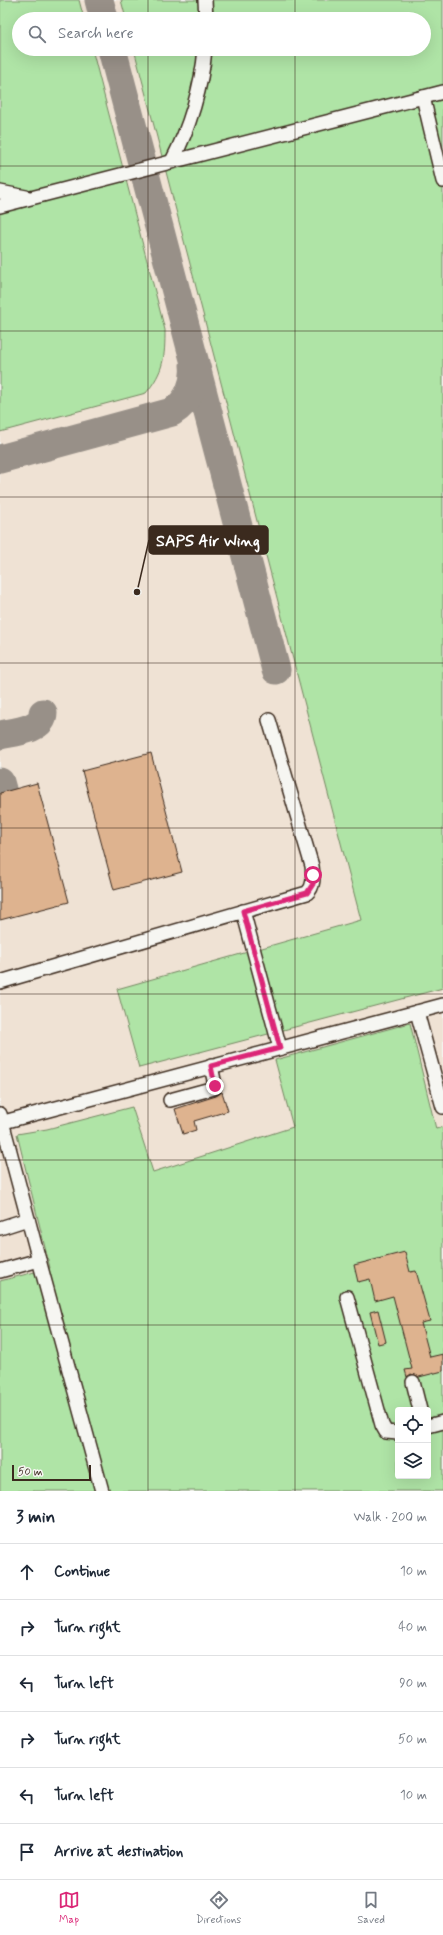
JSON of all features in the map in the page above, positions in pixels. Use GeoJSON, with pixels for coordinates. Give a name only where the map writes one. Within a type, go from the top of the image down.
{"type":"FeatureCollection","features":[{"type":"Feature","properties":{"kind":"lane"},"geometry":{"type":"LineString","coordinates":[[205,0],[206,12]]}},
{"type":"Feature","properties":{"kind":"lane"},"geometry":{"type":"LineString","coordinates":[[172,162],[185,135],[199,83],[204,56]]}},
{"type":"Feature","properties":{"kind":"lane"},"geometry":{"type":"LineString","coordinates":[[0,206],[443,92]]}},
{"type":"Feature","properties":{"kind":"lane"},"geometry":{"type":"LineString","coordinates":[[423,97],[443,181]]}},
{"type":"Feature","properties":{"kind":"lane"},"geometry":{"type":"LineString","coordinates":[[185,135],[199,155]]}},
{"type":"Feature","properties":{"kind":"lane"},"geometry":{"type":"LineString","coordinates":[[0,192],[32,198]]}},
{"type":"Feature","properties":{"kind":"lane"},"geometry":{"type":"LineString","coordinates":[[0,982],[307,893],[313,884],[312,866],[269,720]]}},
{"type":"Feature","properties":{"kind":"lane"},"geometry":{"type":"LineString","coordinates":[[243,911],[280,1048]]}},
{"type":"Feature","properties":{"kind":"lane"},"geometry":{"type":"LineString","coordinates":[[102,1491],[1,1120],[443,1006]]}},
{"type":"Feature","properties":{"kind":"lane"},"geometry":{"type":"LineString","coordinates":[[417,1012],[443,1107]]}},
{"type":"Feature","properties":{"kind":"lane"},"geometry":{"type":"LineString","coordinates":[[170,1100],[214,1088],[215,1085],[211,1066]]}},
{"type":"Feature","properties":{"kind":"lane"},"geometry":{"type":"LineString","coordinates":[[0,1228],[28,1220]]}},
{"type":"Feature","properties":{"kind":"lane"},"geometry":{"type":"LineString","coordinates":[[0,1271],[39,1260]]}},
{"type":"Feature","properties":{"kind":"lane"},"geometry":{"type":"LineString","coordinates":[[347,1297],[380,1420],[386,1432],[395,1433]]}},
{"type":"Feature","properties":{"kind":"lane"},"geometry":{"type":"LineString","coordinates":[[413,1382],[419,1407]]}},
{"type":"Feature","properties":{"kind":"lane"},"geometry":{"type":"LineString","coordinates":[[431,1425],[443,1422]]}},
{"type":"Feature","properties":{"kind":"shaded area"},"geometry":{"type":"Polygon","coordinates":[[[0,0],[443,0],[443,1491],[0,1491],[0,0]]]}},
{"type":"Feature","properties":{"kind":"green space"},"geometry":{"type":"Polygon","coordinates":[[[0,0],[79,0],[82,12],[12,12],[12,56],[94,56],[165,330],[164,356],[157,378],[146,393],[0,432],[0,0]]]}},
{"type":"Feature","properties":{"kind":"green space"},"geometry":{"type":"Polygon","coordinates":[[[121,0],[443,0],[443,988],[139,1068],[117,989],[361,920],[136,56],[431,56],[431,12],[124,12],[121,0]]]}},
{"type":"Feature","properties":{"kind":"green space"},"geometry":{"type":"Polygon","coordinates":[[[410,1023],[436,1129],[443,1127],[443,1491],[0,1491],[0,1281],[50,1268],[17,1134],[47,1129],[132,1107],[153,1172],[293,1127],[275,1060],[410,1023]]]}},
{"type":"Feature","properties":{"kind":"building"},"geometry":{"type":"Polygon","coordinates":[[[151,753],[182,872],[114,890],[82,771],[151,753]]]}},
{"type":"Feature","properties":{"kind":"building"},"geometry":{"type":"Polygon","coordinates":[[[37,783],[69,902],[0,920],[0,793],[37,783]]]}},
{"type":"Feature","properties":{"kind":"building"},"geometry":{"type":"Polygon","coordinates":[[[222,1092],[228,1111],[194,1121],[196,1130],[183,1134],[175,1109],[216,1096],[222,1092]]]}},
{"type":"Feature","properties":{"kind":"building"},"geometry":{"type":"Polygon","coordinates":[[[405,1252],[410,1272],[416,1271],[430,1321],[421,1323],[430,1357],[443,1354],[443,1371],[419,1377],[411,1374],[407,1377],[405,1370],[412,1369],[393,1296],[375,1301],[370,1279],[358,1282],[354,1265],[405,1252]]]}},
{"type":"Feature","properties":{"kind":"building"},"geometry":{"type":"Polygon","coordinates":[[[378,1310],[386,1342],[378,1344],[370,1312],[378,1310]]]}},
{"type":"Feature","properties":{"kind":"taxiway"},"geometry":{"type":"LineString","coordinates":[[99,0],[102,12]]}},
{"type":"Feature","properties":{"kind":"taxiway"},"geometry":{"type":"LineString","coordinates":[[114,56],[276,670]]}},
{"type":"Feature","properties":{"kind":"taxiway"},"geometry":{"type":"LineString","coordinates":[[0,459],[172,412],[178,408],[190,392],[194,379],[194,365]]}},
{"type":"Feature","properties":{"kind":"taxiway"},"geometry":{"type":"LineString","coordinates":[[0,735],[33,727],[42,719],[43,713]]}},
{"type":"Feature","properties":{"kind":"taxiway"},"geometry":{"type":"LineString","coordinates":[[0,782],[3,793]]}},
{"type":"Feature","properties":{"kind":"place","name":"SAPS Air Wing"},"geometry":{"type":"Point","coordinates":[137,592]}},
{"type":"Feature","properties":{"kind":"route"},"geometry":{"type":"LineString","coordinates":[[215,1086],[211,1066],[280,1048],[243,911],[307,893],[313,884],[313,875]]}}]}
